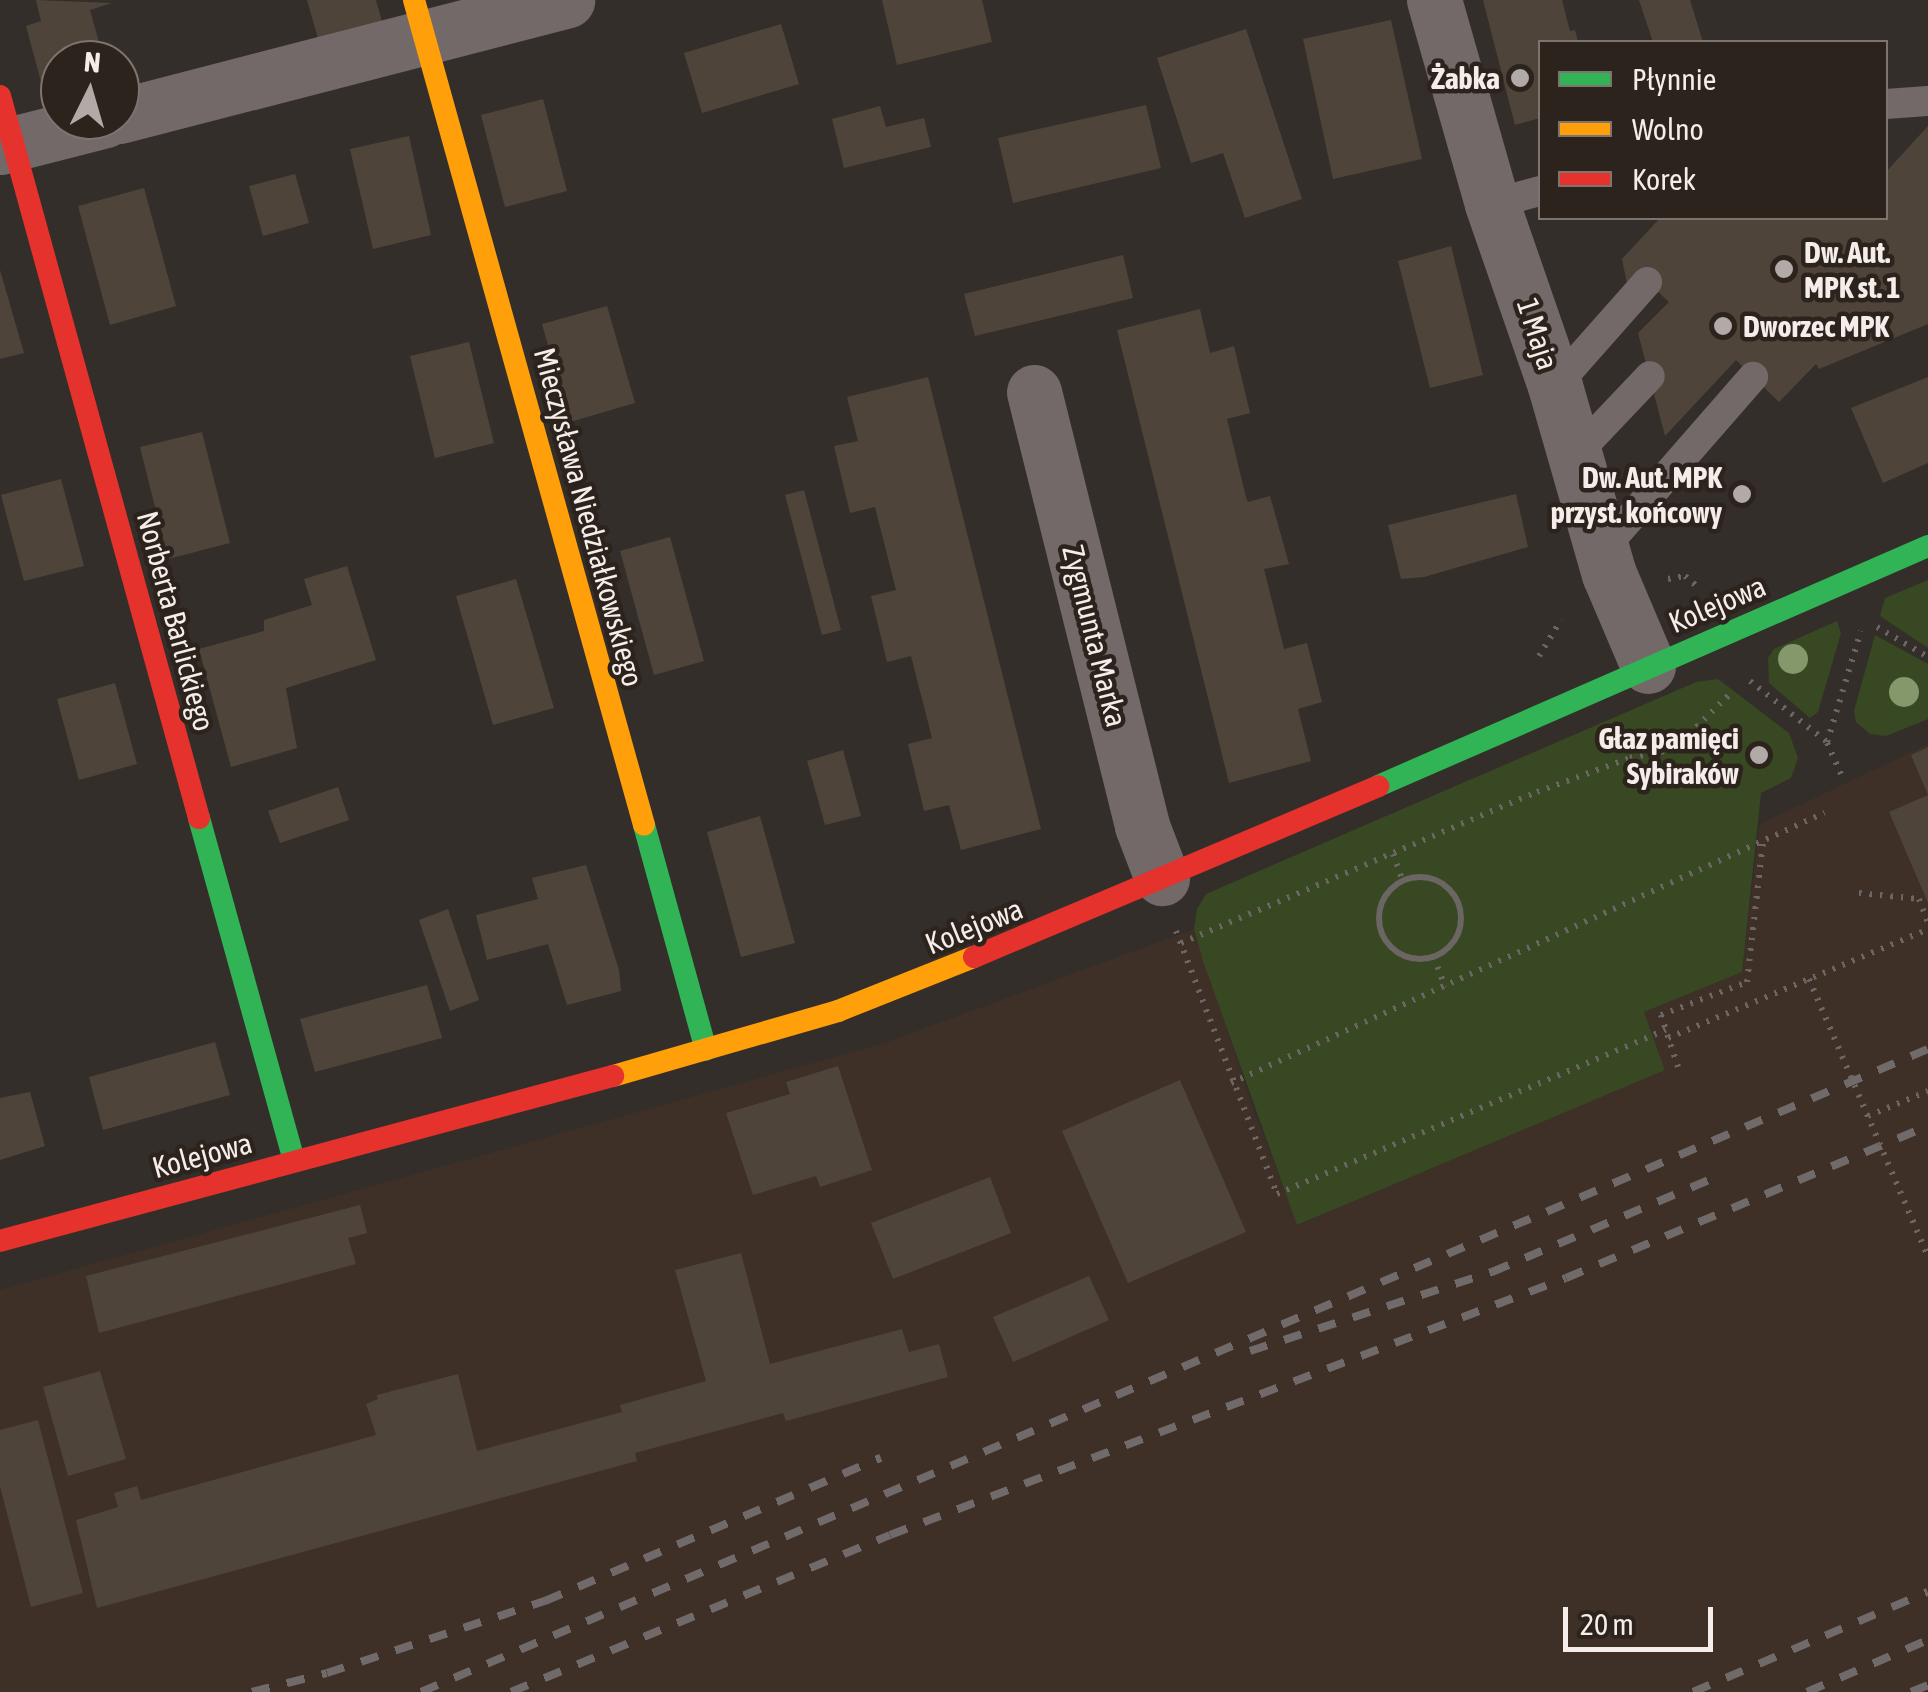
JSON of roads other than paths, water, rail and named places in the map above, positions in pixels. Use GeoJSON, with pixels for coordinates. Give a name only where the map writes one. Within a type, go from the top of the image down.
{"type":"FeatureCollection","features":[{"type":"Feature","properties":{"kind":"street"},"geometry":{"type":"LineString","coordinates":[[140,110],[420,19],[567,0]]}},
{"type":"Feature","properties":{"kind":"street","name":"1 Maja"},"geometry":{"type":"LineString","coordinates":[[1434,0],[1516,198],[1555,386],[1574,456],[1602,550],[1648,666]]}},
{"type":"Feature","properties":{"kind":"street","name":"Mieczysława Niedziałkowskiego"},"geometry":{"type":"LineString","coordinates":[[420,19],[706,1050]]}},
{"type":"Feature","properties":{"kind":"street"},"geometry":{"type":"LineString","coordinates":[[4,129],[40,126]]}},
{"type":"Feature","properties":{"kind":"street","name":"Norberta Barlickiego"},"geometry":{"type":"LineString","coordinates":[[4,129],[294,1161]]}},
{"type":"Feature","properties":{"kind":"street","name":"Zygmunta Marka"},"geometry":{"type":"LineString","coordinates":[[1034,392],[1142,826],[1165,896]]}},
{"type":"Feature","properties":{"kind":"street","name":"Kolejowa"},"geometry":{"type":"LineString","coordinates":[[0,1241],[838,1011],[1165,896],[1648,666],[1928,546]]}},
{"type":"Feature","properties":{"kind":"lane"},"geometry":{"type":"LineString","coordinates":[[1555,386],[1647,282]]}},
{"type":"Feature","properties":{"kind":"lane"},"geometry":{"type":"LineString","coordinates":[[1574,456],[1650,376]]}},
{"type":"Feature","properties":{"kind":"lane"},"geometry":{"type":"LineString","coordinates":[[1602,550],[1753,377]]}},
{"type":"Feature","properties":{"kind":"railway"},"geometry":{"type":"LineString","coordinates":[[421,1692],[1928,1049]]}},
{"type":"Feature","properties":{"kind":"railway"},"geometry":{"type":"LineString","coordinates":[[511,1692],[890,1535],[1566,1278],[1928,1126]]}},
{"type":"Feature","properties":{"kind":"railway"},"geometry":{"type":"LineString","coordinates":[[1250,1351],[1492,1272],[1713,1178]]}},
{"type":"Feature","properties":{"kind":"railway"},"geometry":{"type":"LineString","coordinates":[[252,1692],[327,1673],[545,1601],[881,1458]]}},
{"type":"Feature","properties":{"kind":"railway"},"geometry":{"type":"LineString","coordinates":[[1693,1692],[1928,1592]]}},
{"type":"Feature","properties":{"kind":"railway"},"geometry":{"type":"LineString","coordinates":[[1807,1692],[1928,1640]]}},
{"type":"Feature","properties":{"kind":"railway"},"geometry":{"type":"LineString","coordinates":[[1911,1692],[1928,1685]]}},
{"type":"Feature","properties":{"kind":"place","name":"Żabka"},"geometry":{"type":"Point","coordinates":[1520,78]}},
{"type":"Feature","properties":{"kind":"place","name":"Dw. Aut. MPK st. 1"},"geometry":{"type":"Point","coordinates":[1784,269]}},
{"type":"Feature","properties":{"kind":"place","name":"Dworzec MPK"},"geometry":{"type":"Point","coordinates":[1723,326]}},
{"type":"Feature","properties":{"kind":"place","name":"Dw. Aut. MPK przyst. końcowy"},"geometry":{"type":"Point","coordinates":[1742,494]}},
{"type":"Feature","properties":{"kind":"place","name":"Głaz pamięci Sybiraków"},"geometry":{"type":"Point","coordinates":[1759,755]}}]}
